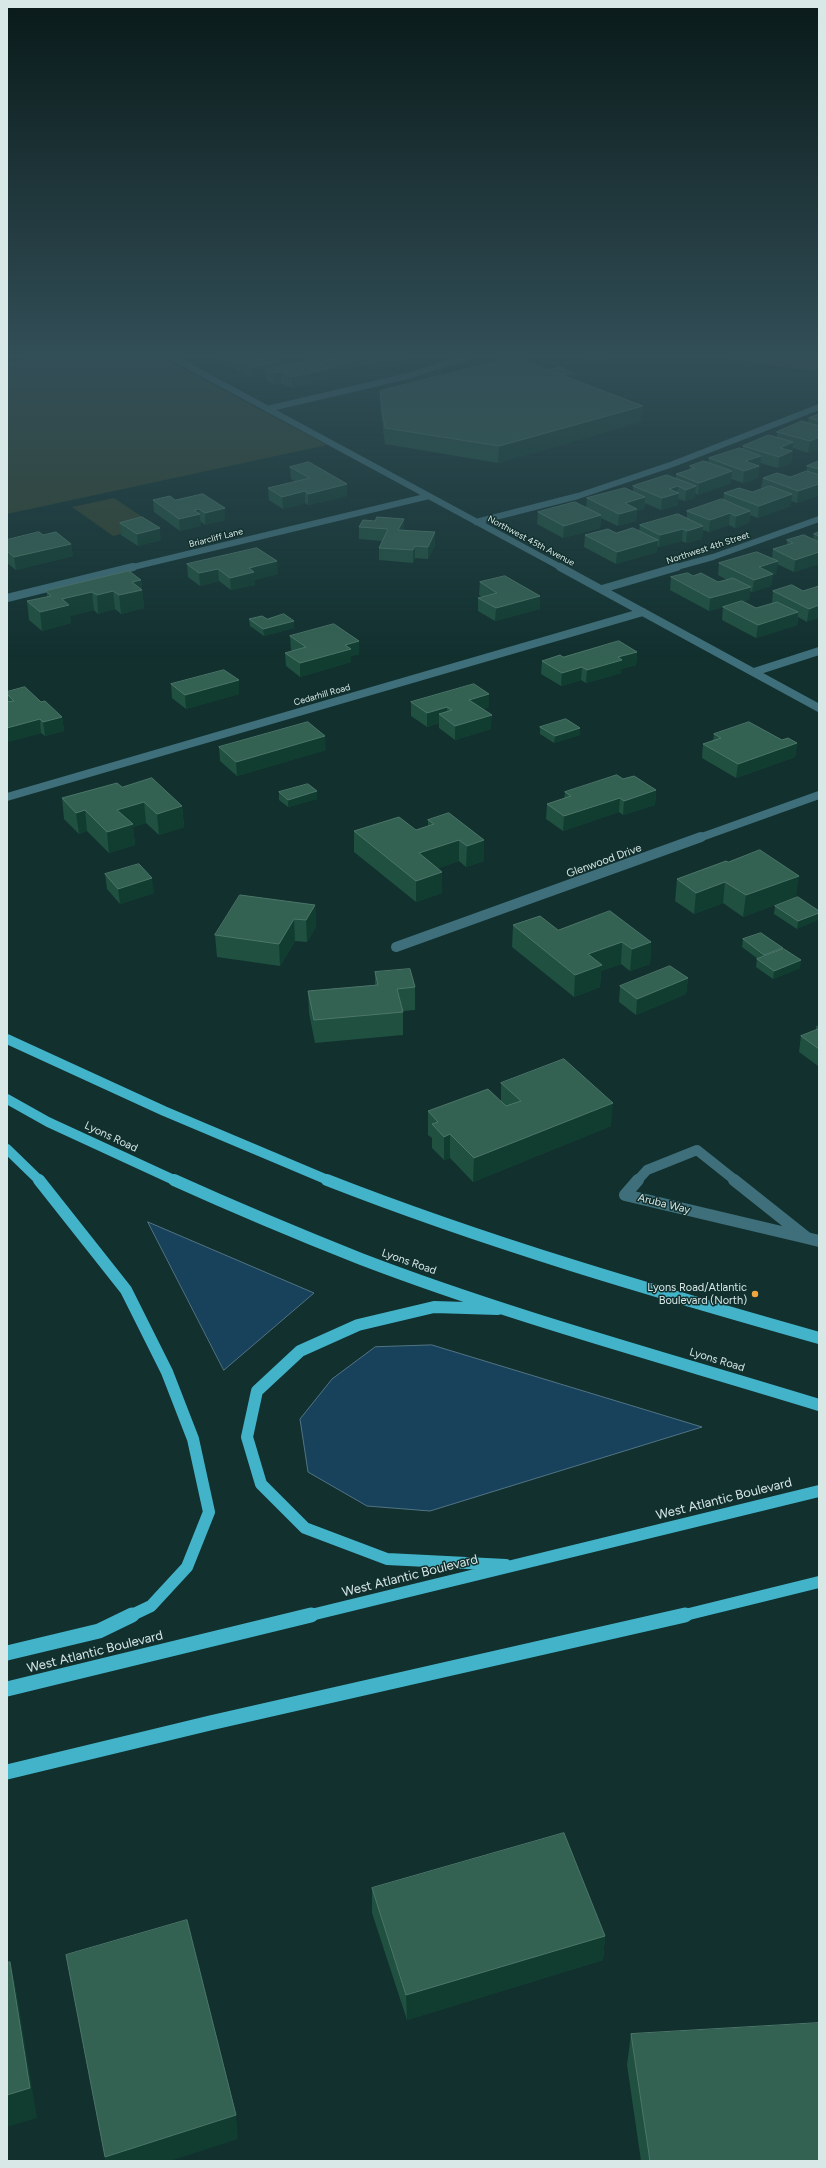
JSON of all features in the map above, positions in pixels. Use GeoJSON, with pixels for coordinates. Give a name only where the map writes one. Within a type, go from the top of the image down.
{"type":"FeatureCollection","features":[{"type":"Feature","properties":{"kind":"main road"},"geometry":{"type":"LineString","coordinates":[[7,1039],[110,1088],[280,1162],[433,1220],[581,1269],[819,1338]]}},
{"type":"Feature","properties":{"kind":"main road","name":"Lyons Road"},"geometry":{"type":"LineString","coordinates":[[7,1099],[48,1122],[229,1205],[362,1259],[509,1310],[819,1405]]}},
{"type":"Feature","properties":{"kind":"main road"},"geometry":{"type":"LineString","coordinates":[[7,1149],[44,1185],[126,1290],[167,1372],[193,1439],[209,1512],[187,1566],[151,1606],[99,1631],[7,1653]]}},
{"type":"Feature","properties":{"kind":"main road"},"geometry":{"type":"LineString","coordinates":[[509,1310],[434,1307],[358,1325],[300,1351],[257,1391],[247,1437],[261,1484],[305,1528],[387,1558],[518,1566]]}},
{"type":"Feature","properties":{"kind":"main road","name":"West Atlantic Boulevard"},"geometry":{"type":"LineString","coordinates":[[7,1689],[518,1566],[819,1491]]}},
{"type":"Feature","properties":{"kind":"main road"},"geometry":{"type":"LineString","coordinates":[[7,1772],[112,1745],[702,1612],[819,1582]]}},
{"type":"Feature","properties":{"kind":"street","name":"Northwest 45th Avenue"},"geometry":{"type":"LineString","coordinates":[[357,457],[819,708]]}},
{"type":"Feature","properties":{"kind":"street"},"geometry":{"type":"LineString","coordinates":[[476,522],[578,496],[690,457]]}},
{"type":"Feature","properties":{"kind":"street","name":"Briarcliff Lane"},"geometry":{"type":"LineString","coordinates":[[7,598],[429,496]]}},
{"type":"Feature","properties":{"kind":"street","name":"Northwest 4th Street"},"geometry":{"type":"LineString","coordinates":[[602,589],[713,557],[819,519]]}},
{"type":"Feature","properties":{"kind":"street","name":"Cedarhill Road"},"geometry":{"type":"LineString","coordinates":[[7,797],[643,612]]}},
{"type":"Feature","properties":{"kind":"street"},"geometry":{"type":"LineString","coordinates":[[754,672],[819,651]]}},
{"type":"Feature","properties":{"kind":"street","name":"Glenwood Drive"},"geometry":{"type":"LineString","coordinates":[[396,947],[819,795]]}},
{"type":"Feature","properties":{"kind":"street","name":"Aruba Way"},"geometry":{"type":"LineString","coordinates":[[697,1150],[814,1240],[633,1196],[625,1195],[647,1170],[697,1150]]}},
{"type":"Feature","properties":{"kind":"green space"},"geometry":{"type":"Polygon","coordinates":[[[7,457],[271,457],[7,514],[7,457]]]}},
{"type":"Feature","properties":{"kind":"green space"},"geometry":{"type":"Polygon","coordinates":[[[114,498],[156,526],[113,536],[72,507],[114,498]]]}},
{"type":"Feature","properties":{"kind":"water"},"geometry":{"type":"Polygon","coordinates":[[[148,1222],[314,1293],[224,1370],[148,1222]]]}},
{"type":"Feature","properties":{"kind":"water"},"geometry":{"type":"Polygon","coordinates":[[[432,1345],[702,1427],[430,1511],[367,1506],[308,1472],[300,1419],[332,1379],[375,1347],[432,1345]]]}},
{"type":"Feature","properties":{"kind":"building"},"geometry":{"type":"Polygon","coordinates":[[[757,457],[745,461],[759,466],[744,471],[709,458],[757,457]]]}},
{"type":"Feature","properties":{"kind":"building"},"geometry":{"type":"Polygon","coordinates":[[[704,461],[732,471],[699,483],[676,474],[695,468],[690,466],[704,461]]]}},
{"type":"Feature","properties":{"kind":"building"},"geometry":{"type":"Polygon","coordinates":[[[819,461],[819,469],[807,466],[819,461]]]}},
{"type":"Feature","properties":{"kind":"building"},"geometry":{"type":"Polygon","coordinates":[[[309,462],[347,484],[308,494],[305,491],[282,497],[268,488],[310,478],[290,467],[309,462]]]}},
{"type":"Feature","properties":{"kind":"building"},"geometry":{"type":"Polygon","coordinates":[[[807,471],[819,475],[819,484],[798,491],[763,478],[777,473],[790,477],[807,471]]]}},
{"type":"Feature","properties":{"kind":"building"},"geometry":{"type":"Polygon","coordinates":[[[667,475],[696,486],[686,490],[678,486],[669,489],[679,493],[662,498],[633,486],[667,475]]]}},
{"type":"Feature","properties":{"kind":"building"},"geometry":{"type":"Polygon","coordinates":[[[770,486],[792,494],[759,506],[724,493],[739,488],[752,492],[770,486]]]}},
{"type":"Feature","properties":{"kind":"building"},"geometry":{"type":"Polygon","coordinates":[[[625,488],[645,497],[625,503],[637,509],[619,514],[587,498],[625,488]]]}},
{"type":"Feature","properties":{"kind":"building"},"geometry":{"type":"Polygon","coordinates":[[[203,494],[225,508],[205,513],[199,509],[194,510],[200,514],[179,519],[153,500],[170,496],[175,500],[203,494]]]}},
{"type":"Feature","properties":{"kind":"building"},"geometry":{"type":"Polygon","coordinates":[[[722,499],[750,511],[736,516],[730,513],[710,520],[687,511],[722,499]]]}},
{"type":"Feature","properties":{"kind":"building"},"geometry":{"type":"Polygon","coordinates":[[[575,502],[601,515],[564,526],[538,512],[575,502]]]}},
{"type":"Feature","properties":{"kind":"building"},"geometry":{"type":"Polygon","coordinates":[[[678,514],[703,526],[687,531],[683,529],[660,535],[640,525],[678,514]]]}},
{"type":"Feature","properties":{"kind":"building"},"geometry":{"type":"Polygon","coordinates":[[[142,517],[160,528],[137,534],[120,523],[142,517]]]}},
{"type":"Feature","properties":{"kind":"building"},"geometry":{"type":"Polygon","coordinates":[[[377,517],[404,519],[398,530],[435,532],[428,547],[415,546],[413,550],[379,548],[388,529],[359,527],[363,520],[375,521],[377,517]]]}},
{"type":"Feature","properties":{"kind":"building"},"geometry":{"type":"Polygon","coordinates":[[[633,528],[658,540],[617,552],[585,535],[608,529],[616,533],[633,528]]]}},
{"type":"Feature","properties":{"kind":"building"},"geometry":{"type":"Polygon","coordinates":[[[39,532],[43,535],[56,532],[71,544],[14,557],[7,551],[7,540],[39,532]]]}},
{"type":"Feature","properties":{"kind":"building"},"geometry":{"type":"Polygon","coordinates":[[[804,535],[819,542],[819,552],[795,560],[773,549],[793,543],[787,540],[804,535]]]}},
{"type":"Feature","properties":{"kind":"building"},"geometry":{"type":"Polygon","coordinates":[[[257,548],[277,561],[249,568],[254,572],[230,578],[218,569],[199,573],[187,564],[257,548]]]}},
{"type":"Feature","properties":{"kind":"building"},"geometry":{"type":"Polygon","coordinates":[[[757,552],[778,561],[759,567],[773,574],[754,580],[719,563],[757,552]]]}},
{"type":"Feature","properties":{"kind":"building"},"geometry":{"type":"Polygon","coordinates":[[[129,571],[141,580],[132,582],[142,590],[119,595],[113,591],[97,595],[92,592],[62,599],[69,605],[40,612],[27,601],[51,596],[46,591],[129,571]]]}},
{"type":"Feature","properties":{"kind":"building"},"geometry":{"type":"Polygon","coordinates":[[[688,573],[693,576],[701,573],[718,582],[733,578],[751,587],[710,598],[671,577],[688,573]]]}},
{"type":"Feature","properties":{"kind":"building"},"geometry":{"type":"Polygon","coordinates":[[[505,576],[540,596],[496,608],[478,598],[497,593],[480,582],[505,576]]]}},
{"type":"Feature","properties":{"kind":"building"},"geometry":{"type":"Polygon","coordinates":[[[792,585],[803,591],[819,586],[819,605],[809,609],[773,591],[792,585]]]}},
{"type":"Feature","properties":{"kind":"building"},"geometry":{"type":"Polygon","coordinates":[[[742,601],[756,608],[777,602],[798,612],[758,625],[723,607],[742,601]]]}},
{"type":"Feature","properties":{"kind":"building"},"geometry":{"type":"Polygon","coordinates":[[[284,614],[294,621],[263,629],[249,619],[262,616],[267,619],[284,614]]]}},
{"type":"Feature","properties":{"kind":"building"},"geometry":{"type":"Polygon","coordinates":[[[334,624],[359,641],[345,645],[351,649],[300,663],[285,653],[306,647],[290,636],[334,624]]]}},
{"type":"Feature","properties":{"kind":"building"},"geometry":{"type":"Polygon","coordinates":[[[619,641],[637,652],[618,657],[622,660],[587,670],[582,667],[562,673],[542,661],[560,655],[563,657],[619,641]]]}},
{"type":"Feature","properties":{"kind":"building"},"geometry":{"type":"Polygon","coordinates":[[[224,670],[239,680],[185,695],[171,684],[224,670]]]}},
{"type":"Feature","properties":{"kind":"building"},"geometry":{"type":"Polygon","coordinates":[[[474,684],[489,694],[469,700],[492,715],[455,726],[439,714],[452,710],[447,707],[427,713],[411,702],[474,684]]]}},
{"type":"Feature","properties":{"kind":"building"},"geometry":{"type":"Polygon","coordinates":[[[25,687],[41,702],[45,701],[62,717],[43,722],[40,719],[7,728],[7,702],[14,701],[7,694],[7,692],[25,687]]]}},
{"type":"Feature","properties":{"kind":"building"},"geometry":{"type":"Polygon","coordinates":[[[566,719],[580,728],[555,736],[540,727],[566,719]]]}},
{"type":"Feature","properties":{"kind":"building"},"geometry":{"type":"Polygon","coordinates":[[[308,722],[325,736],[236,762],[219,747],[308,722]]]}},
{"type":"Feature","properties":{"kind":"building"},"geometry":{"type":"Polygon","coordinates":[[[749,722],[782,740],[788,738],[797,743],[738,764],[703,744],[721,738],[714,734],[749,722]]]}},
{"type":"Feature","properties":{"kind":"building"},"geometry":{"type":"Polygon","coordinates":[[[617,775],[623,779],[634,776],[656,790],[624,801],[620,798],[564,816],[547,804],[571,796],[565,792],[617,775]]]}},
{"type":"Feature","properties":{"kind":"building"},"geometry":{"type":"Polygon","coordinates":[[[152,778],[182,806],[157,814],[144,802],[117,810],[133,824],[107,832],[85,810],[76,813],[62,798],[117,783],[122,787],[152,778]]]}},
{"type":"Feature","properties":{"kind":"building"},"geometry":{"type":"Polygon","coordinates":[[[308,784],[317,791],[288,800],[279,792],[308,784]]]}},
{"type":"Feature","properties":{"kind":"building"},"geometry":{"type":"Polygon","coordinates":[[[449,813],[484,840],[467,846],[459,840],[419,853],[442,872],[416,881],[354,831],[399,817],[416,830],[434,824],[428,820],[449,813]]]}},
{"type":"Feature","properties":{"kind":"building"},"geometry":{"type":"Polygon","coordinates":[[[760,850],[799,876],[746,895],[725,882],[696,893],[677,879],[726,861],[728,862],[760,850]]]}},
{"type":"Feature","properties":{"kind":"building"},"geometry":{"type":"Polygon","coordinates":[[[139,864],[152,878],[118,889],[105,874],[139,864]]]}},
{"type":"Feature","properties":{"kind":"building"},"geometry":{"type":"Polygon","coordinates":[[[240,895],[315,905],[306,920],[294,919],[279,944],[215,935],[240,895]]]}},
{"type":"Feature","properties":{"kind":"building"},"geometry":{"type":"Polygon","coordinates":[[[798,897],[819,911],[819,913],[798,921],[775,906],[798,897]]]}},
{"type":"Feature","properties":{"kind":"building"},"geometry":{"type":"Polygon","coordinates":[[[610,911],[651,942],[632,949],[622,942],[588,954],[602,965],[575,975],[513,925],[540,916],[558,930],[610,911]]]}},
{"type":"Feature","properties":{"kind":"building"},"geometry":{"type":"Polygon","coordinates":[[[761,933],[783,948],[764,955],[743,939],[761,933]]]}},
{"type":"Feature","properties":{"kind":"building"},"geometry":{"type":"Polygon","coordinates":[[[784,949],[801,960],[774,971],[757,959],[784,949]]]}},
{"type":"Feature","properties":{"kind":"building"},"geometry":{"type":"Polygon","coordinates":[[[670,966],[688,978],[637,999],[620,986],[670,966]]]}},
{"type":"Feature","properties":{"kind":"building"},"geometry":{"type":"Polygon","coordinates":[[[410,969],[415,987],[397,989],[403,1012],[314,1020],[308,991],[378,985],[375,972],[410,969]]]}},
{"type":"Feature","properties":{"kind":"building"},"geometry":{"type":"Polygon","coordinates":[[[819,1029],[819,1049],[801,1036],[819,1029]]]}},
{"type":"Feature","properties":{"kind":"building"},"geometry":{"type":"Polygon","coordinates":[[[564,1059],[613,1103],[474,1158],[450,1134],[444,1137],[432,1124],[438,1122],[428,1111],[488,1089],[506,1106],[521,1101],[501,1083],[564,1059]]]}},
{"type":"Feature","properties":{"kind":"building"},"geometry":{"type":"Polygon","coordinates":[[[564,1833],[605,1936],[406,1995],[372,1888],[564,1833]]]}},
{"type":"Feature","properties":{"kind":"building"},"geometry":{"type":"Polygon","coordinates":[[[187,1920],[236,2115],[105,2157],[66,1955],[187,1920]]]}},
{"type":"Feature","properties":{"kind":"building"},"geometry":{"type":"Polygon","coordinates":[[[10,1962],[30,2088],[7,2095],[7,1963],[10,1962]]]}},
{"type":"Feature","properties":{"kind":"building"},"geometry":{"type":"Polygon","coordinates":[[[819,2023],[819,2161],[650,2161],[631,2034],[819,2023]]]}},
{"type":"Feature","properties":{"kind":"place","name":"Lyons Road/Atlantic Boulevard (North)"},"geometry":{"type":"Point","coordinates":[755,1294]}}]}
